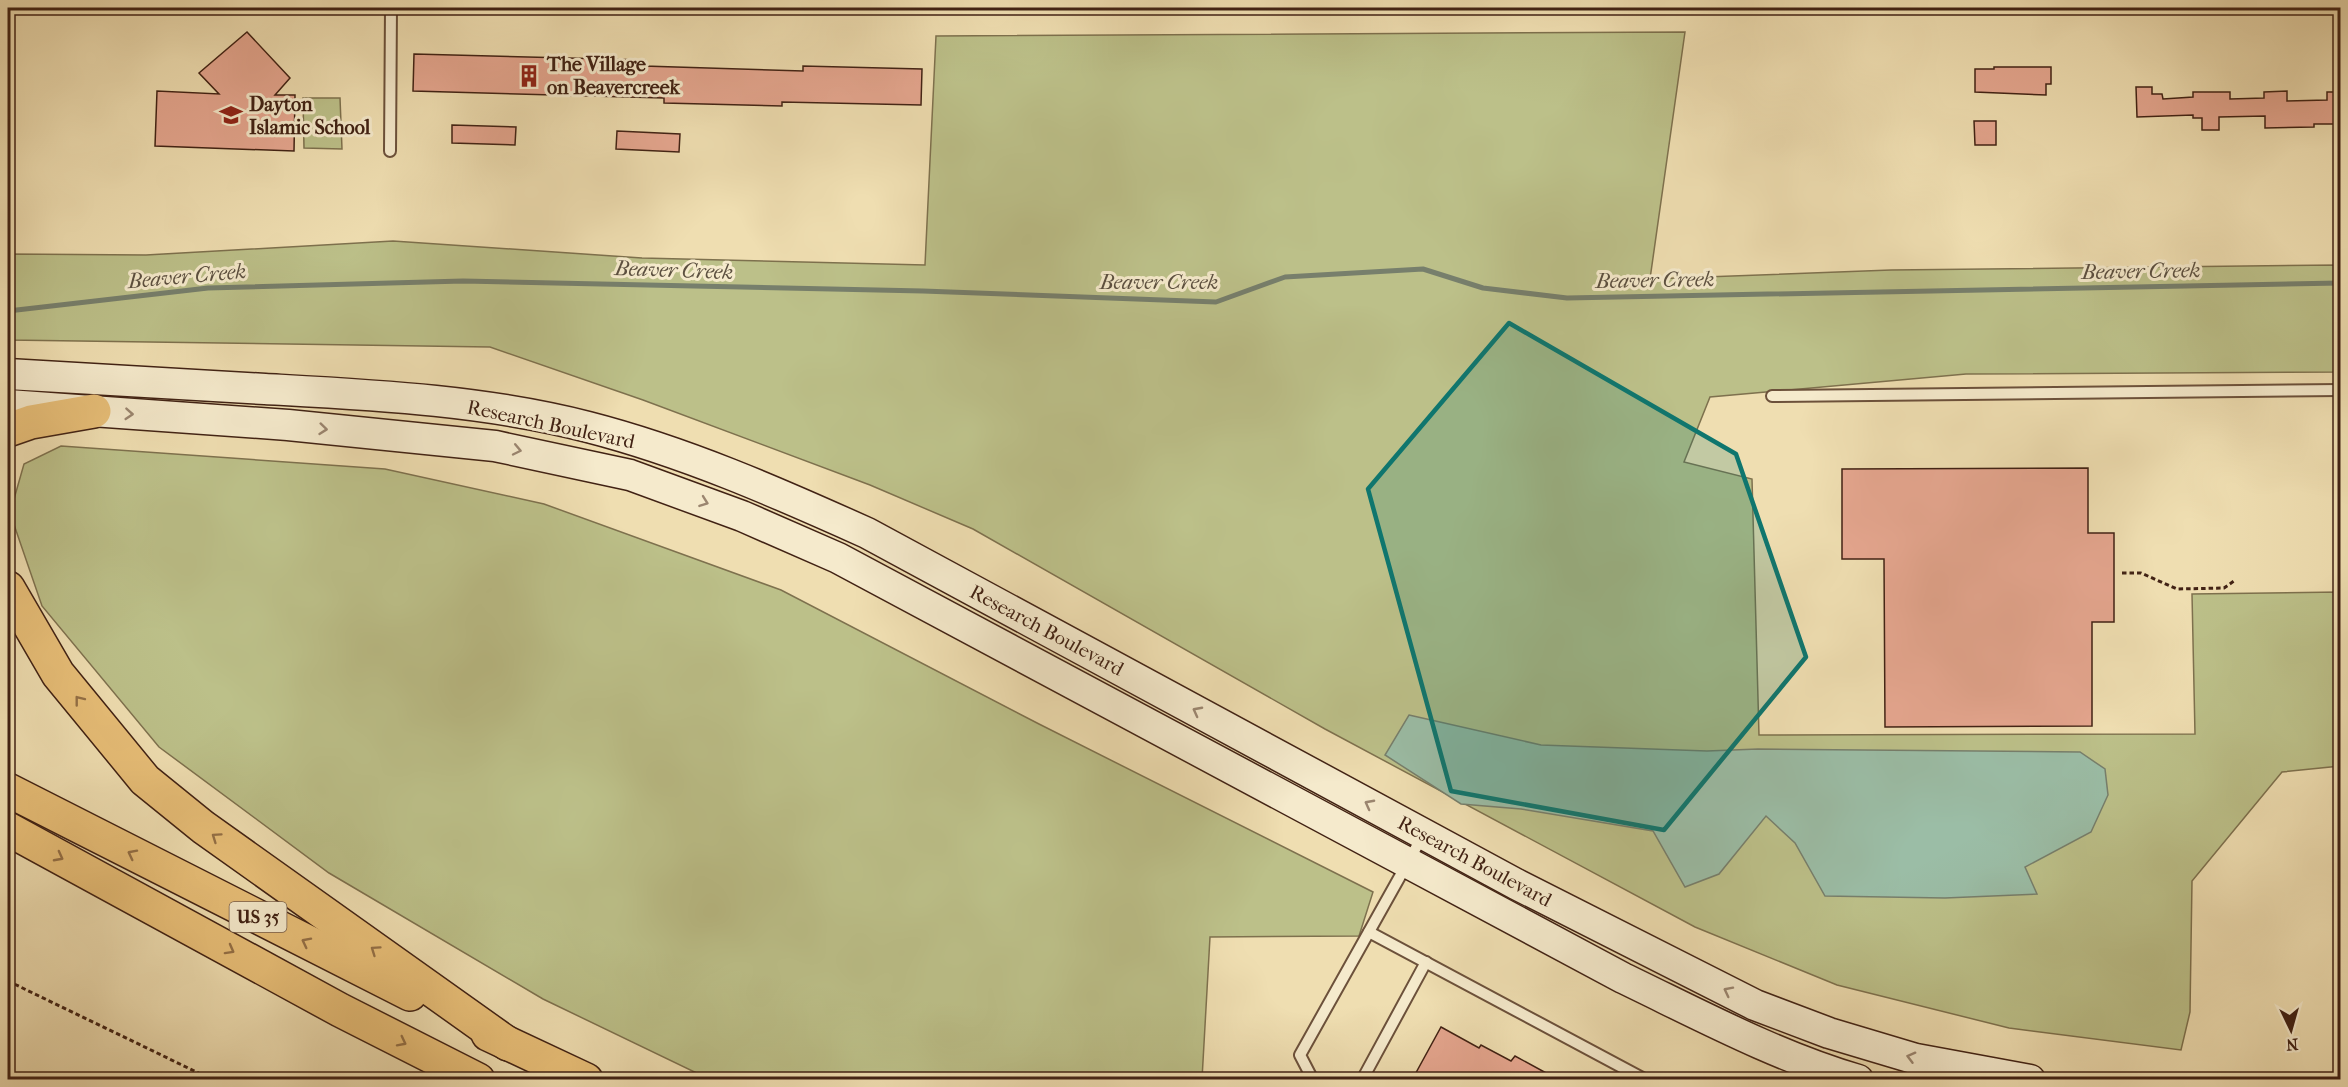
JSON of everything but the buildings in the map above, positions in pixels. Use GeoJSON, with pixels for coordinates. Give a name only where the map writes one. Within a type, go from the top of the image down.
{"type":"FeatureCollection","features":[{"type":"Feature","properties":{"kind":"highway"},"geometry":{"type":"LineString","coordinates":[[8,430],[31,422],[94,411]]}},
{"type":"Feature","properties":{"kind":"highway"},"geometry":{"type":"LineString","coordinates":[[8,588],[58,674],[145,780],[203,827],[508,1044]]}},
{"type":"Feature","properties":{"kind":"highway","name":"US 35"},"geometry":{"type":"LineString","coordinates":[[8,790],[508,1044],[586,1080]]}},
{"type":"Feature","properties":{"kind":"highway","name":"US 35"},"geometry":{"type":"LineString","coordinates":[[8,829],[340,1010],[478,1080]]}},
{"type":"Feature","properties":{"kind":"main road","name":"Research Boulevard"},"geometry":{"type":"LineString","coordinates":[[8,374],[399,396],[506,411],[586,427],[664,449],[770,489],[867,533],[1516,884],[1755,1005],[1829,1033],[1916,1059],[2030,1080]]}},
{"type":"Feature","properties":{"kind":"main road","name":"Research Boulevard"},"geometry":{"type":"LineString","coordinates":[[8,405],[288,425],[495,446],[630,475],[742,516],[838,558],[1623,978],[1717,1024],[1808,1063],[1858,1080]]}},
{"type":"Feature","properties":{"kind":"lane"},"geometry":{"type":"LineString","coordinates":[[390,151],[392,8]]}},
{"type":"Feature","properties":{"kind":"lane"},"geometry":{"type":"LineString","coordinates":[[1772,396],[2340,390]]}},
{"type":"Feature","properties":{"kind":"lane"},"geometry":{"type":"LineString","coordinates":[[1313,1080],[1300,1055],[1423,834]]}},
{"type":"Feature","properties":{"kind":"lane"},"geometry":{"type":"LineString","coordinates":[[1370,932],[1646,1080]]}},
{"type":"Feature","properties":{"kind":"lane"},"geometry":{"type":"LineString","coordinates":[[1362,1080],[1426,962]]}},
{"type":"Feature","properties":{"kind":"path"},"geometry":{"type":"LineString","coordinates":[[2122,573],[2141,573],[2177,589],[2224,588],[2234,581]]}},
{"type":"Feature","properties":{"kind":"path"},"geometry":{"type":"LineString","coordinates":[[8,981],[213,1080]]}},
{"type":"Feature","properties":{"kind":"highlighted area"},"geometry":{"type":"Polygon","coordinates":[[[1509,323],[1736,454],[1806,657],[1664,830],[1451,791],[1368,489],[1509,323]]]}},
{"type":"Feature","properties":{"kind":"shaded area"},"geometry":{"type":"Polygon","coordinates":[[[1685,32],[1650,279],[1891,270],[2340,265],[2340,372],[1966,374],[1710,397],[1684,462],[1752,479],[1759,735],[2195,734],[2192,594],[2340,592],[2340,766],[2282,772],[2192,881],[2190,1012],[2181,1050],[2009,1028],[1837,985],[1695,927],[1325,729],[973,529],[870,485],[643,400],[490,347],[8,340],[8,254],[146,255],[393,241],[642,258],[925,265],[936,36],[1685,32]]]}},
{"type":"Feature","properties":{"kind":"shaded area"},"geometry":{"type":"Polygon","coordinates":[[[303,98],[340,98],[342,149],[304,148],[303,98]]]}},
{"type":"Feature","properties":{"kind":"shaded area"},"geometry":{"type":"Polygon","coordinates":[[[61,446],[385,469],[544,504],[781,590],[1039,724],[1373,892],[1359,936],[1210,937],[1202,1079],[709,1079],[543,999],[329,873],[159,747],[42,606],[10,513],[24,464],[61,446]]]}},
{"type":"Feature","properties":{"kind":"shaded area"},"geometry":{"type":"Polygon","coordinates":[[[1409,715],[1541,745],[1707,751],[1758,749],[2080,752],[2105,769],[2108,795],[2091,832],[2025,867],[2037,894],[1945,898],[1825,896],[1795,843],[1766,816],[1719,874],[1685,887],[1653,831],[1521,809],[1461,804],[1385,755],[1409,715]]]}},
{"type":"Feature","properties":{"kind":"waterway","name":"Beaver Creek"},"geometry":{"type":"LineString","coordinates":[[8,311],[208,288],[463,281],[923,291],[1216,302],[1285,277],[1423,269],[1483,288],[1567,298],[2340,283]]}},
{"type":"Feature","properties":{"kind":"place","name":"The Village on Beavercreek"},"geometry":{"type":"Point","coordinates":[529,76]}},
{"type":"Feature","properties":{"kind":"place","name":"Dayton Islamic School"},"geometry":{"type":"Point","coordinates":[231,115]}}]}
